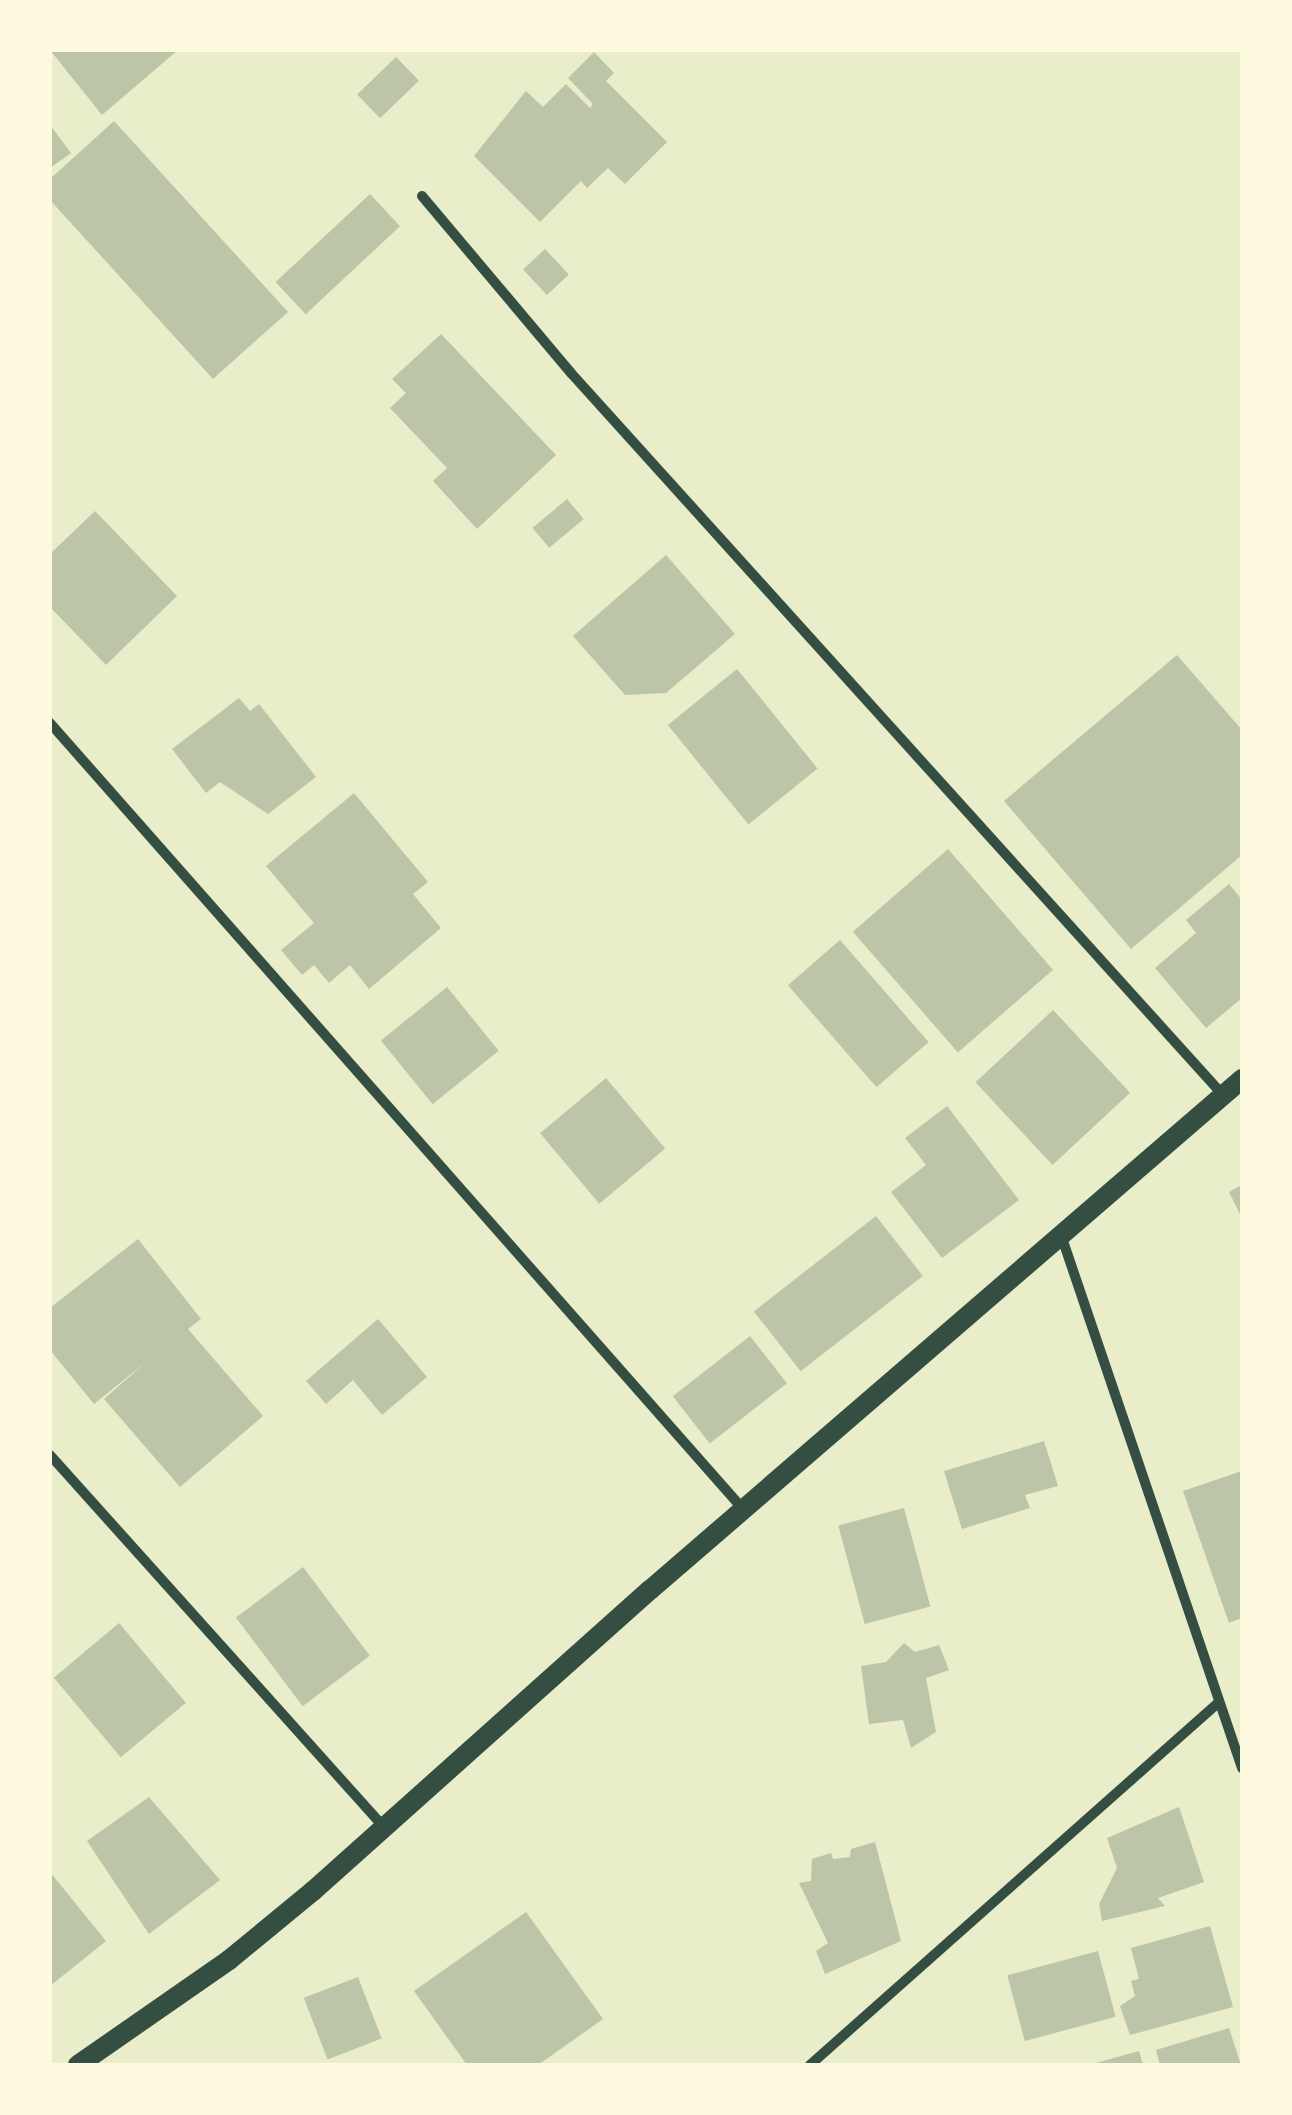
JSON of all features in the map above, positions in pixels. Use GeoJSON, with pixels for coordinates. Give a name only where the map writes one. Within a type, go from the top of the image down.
{"type":"FeatureCollection","features":[{"type":"Feature","properties":{"kind":"main road"},"geometry":{"type":"LineString","coordinates":[[78,2065],[229,1960],[1242,1079]]}},
{"type":"Feature","properties":{"kind":"street"},"geometry":{"type":"LineString","coordinates":[[422,196],[571,373],[1224,1096]]}},
{"type":"Feature","properties":{"kind":"street"},"geometry":{"type":"LineString","coordinates":[[50,723],[744,1510]]}},
{"type":"Feature","properties":{"kind":"street"},"geometry":{"type":"LineString","coordinates":[[1062,1238],[1242,1768]]}},
{"type":"Feature","properties":{"kind":"street"},"geometry":{"type":"LineString","coordinates":[[50,1454],[385,1827]]}},
{"type":"Feature","properties":{"kind":"street"},"geometry":{"type":"LineString","coordinates":[[810,2065],[1220,1702]]}},
{"type":"Feature","properties":{"kind":"building"},"geometry":{"type":"Polygon","coordinates":[[[50,50],[178,50],[102,115],[50,50]]]}},
{"type":"Feature","properties":{"kind":"building"},"geometry":{"type":"Polygon","coordinates":[[[594,52],[614,73],[606,81],[667,142],[625,184],[608,168],[587,188],[581,181],[540,222],[474,156],[526,91],[543,107],[566,84],[590,108],[593,104],[568,78],[594,52]]]}},
{"type":"Feature","properties":{"kind":"building"},"geometry":{"type":"Polygon","coordinates":[[[396,57],[419,81],[380,118],[357,95],[396,57]]]}},
{"type":"Feature","properties":{"kind":"building"},"geometry":{"type":"Polygon","coordinates":[[[114,121],[288,312],[213,379],[50,200],[50,179],[114,121]]]}},
{"type":"Feature","properties":{"kind":"building"},"geometry":{"type":"Polygon","coordinates":[[[50,125],[71,153],[50,168],[50,125]]]}},
{"type":"Feature","properties":{"kind":"building"},"geometry":{"type":"Polygon","coordinates":[[[370,194],[400,226],[306,314],[276,282],[370,194]]]}},
{"type":"Feature","properties":{"kind":"building"},"geometry":{"type":"Polygon","coordinates":[[[545,249],[569,275],[547,295],[523,269],[545,249]]]}},
{"type":"Feature","properties":{"kind":"building"},"geometry":{"type":"Polygon","coordinates":[[[441,334],[556,455],[477,529],[433,481],[447,468],[390,408],[406,393],[392,379],[441,334]]]}},
{"type":"Feature","properties":{"kind":"building"},"geometry":{"type":"Polygon","coordinates":[[[567,499],[584,519],[549,548],[533,528],[567,499]]]}},
{"type":"Feature","properties":{"kind":"building"},"geometry":{"type":"Polygon","coordinates":[[[95,511],[177,596],[106,665],[50,607],[50,554],[95,511]]]}},
{"type":"Feature","properties":{"kind":"building"},"geometry":{"type":"Polygon","coordinates":[[[666,555],[735,634],[666,693],[625,695],[573,636],[666,555]]]}},
{"type":"Feature","properties":{"kind":"building"},"geometry":{"type":"Polygon","coordinates":[[[1177,655],[1242,730],[1242,855],[1131,949],[1004,801],[1177,655]]]}},
{"type":"Feature","properties":{"kind":"building"},"geometry":{"type":"Polygon","coordinates":[[[737,669],[818,768],[748,824],[668,725],[737,669]]]}},
{"type":"Feature","properties":{"kind":"building"},"geometry":{"type":"Polygon","coordinates":[[[239,698],[250,711],[259,704],[316,777],[268,814],[220,782],[206,793],[172,749],[239,698]]]}},
{"type":"Feature","properties":{"kind":"building"},"geometry":{"type":"Polygon","coordinates":[[[354,793],[428,882],[413,894],[441,928],[369,989],[350,965],[329,983],[314,965],[302,975],[281,950],[314,923],[266,866],[354,793]]]}},
{"type":"Feature","properties":{"kind":"building"},"geometry":{"type":"Polygon","coordinates":[[[948,849],[1053,970],[958,1052],[853,932],[948,849]]]}},
{"type":"Feature","properties":{"kind":"building"},"geometry":{"type":"Polygon","coordinates":[[[1229,884],[1242,900],[1242,998],[1206,1028],[1155,968],[1196,933],[1186,920],[1229,884]]]}},
{"type":"Feature","properties":{"kind":"building"},"geometry":{"type":"Polygon","coordinates":[[[840,940],[929,1042],[876,1087],[788,985],[840,940]]]}},
{"type":"Feature","properties":{"kind":"building"},"geometry":{"type":"Polygon","coordinates":[[[447,987],[499,1051],[433,1104],[381,1040],[447,987]]]}},
{"type":"Feature","properties":{"kind":"building"},"geometry":{"type":"Polygon","coordinates":[[[1053,1010],[1130,1093],[1053,1165],[975,1082],[1053,1010]]]}},
{"type":"Feature","properties":{"kind":"building"},"geometry":{"type":"Polygon","coordinates":[[[606,1078],[665,1148],[599,1204],[540,1133],[606,1078]]]}},
{"type":"Feature","properties":{"kind":"building"},"geometry":{"type":"Polygon","coordinates":[[[947,1106],[1019,1200],[942,1258],[891,1192],[926,1165],[905,1138],[947,1106]]]}},
{"type":"Feature","properties":{"kind":"building"},"geometry":{"type":"Polygon","coordinates":[[[1242,1185],[1242,1218],[1229,1192],[1242,1185]]]}},
{"type":"Feature","properties":{"kind":"building"},"geometry":{"type":"Polygon","coordinates":[[[876,1216],[923,1276],[801,1371],[754,1311],[876,1216]]]}},
{"type":"Feature","properties":{"kind":"building"},"geometry":{"type":"Polygon","coordinates":[[[138,1239],[201,1319],[188,1329],[263,1416],[180,1487],[104,1399],[146,1362],[94,1404],[50,1350],[50,1308],[138,1239]]]}},
{"type":"Feature","properties":{"kind":"building"},"geometry":{"type":"Polygon","coordinates":[[[378,1319],[427,1377],[382,1415],[353,1380],[326,1404],[306,1381],[378,1319]]]}},
{"type":"Feature","properties":{"kind":"building"},"geometry":{"type":"Polygon","coordinates":[[[750,1336],[787,1383],[710,1444],[673,1396],[750,1336]]]}},
{"type":"Feature","properties":{"kind":"building"},"geometry":{"type":"Polygon","coordinates":[[[1044,1441],[1058,1486],[1025,1495],[1030,1508],[962,1529],[944,1471],[1044,1441]]]}},
{"type":"Feature","properties":{"kind":"building"},"geometry":{"type":"Polygon","coordinates":[[[1242,1471],[1242,1618],[1229,1623],[1183,1491],[1242,1471]]]}},
{"type":"Feature","properties":{"kind":"building"},"geometry":{"type":"Polygon","coordinates":[[[904,1508],[930,1607],[865,1624],[838,1526],[904,1508]]]}},
{"type":"Feature","properties":{"kind":"building"},"geometry":{"type":"Polygon","coordinates":[[[303,1567],[370,1656],[303,1706],[236,1618],[303,1567]]]}},
{"type":"Feature","properties":{"kind":"building"},"geometry":{"type":"Polygon","coordinates":[[[119,1623],[186,1703],[121,1757],[54,1678],[119,1623]]]}},
{"type":"Feature","properties":{"kind":"building"},"geometry":{"type":"Polygon","coordinates":[[[904,1643],[915,1652],[939,1645],[949,1670],[926,1678],[936,1732],[911,1748],[903,1720],[869,1724],[861,1666],[886,1662],[904,1643]]]}},
{"type":"Feature","properties":{"kind":"building"},"geometry":{"type":"Polygon","coordinates":[[[149,1797],[220,1880],[149,1934],[87,1841],[149,1797]]]}},
{"type":"Feature","properties":{"kind":"building"},"geometry":{"type":"Polygon","coordinates":[[[1179,1807],[1204,1882],[1158,1898],[1165,1906],[1102,1921],[1099,1904],[1117,1868],[1107,1838],[1179,1807]]]}},
{"type":"Feature","properties":{"kind":"building"},"geometry":{"type":"Polygon","coordinates":[[[875,1842],[901,1941],[825,1974],[816,1951],[828,1943],[799,1883],[811,1881],[812,1859],[831,1853],[833,1859],[850,1857],[851,1849],[875,1842]]]}},
{"type":"Feature","properties":{"kind":"building"},"geometry":{"type":"Polygon","coordinates":[[[50,1872],[106,1941],[50,1986],[50,1872]]]}},
{"type":"Feature","properties":{"kind":"building"},"geometry":{"type":"Polygon","coordinates":[[[526,1912],[603,2019],[538,2065],[467,2065],[414,1991],[526,1912]]]}},
{"type":"Feature","properties":{"kind":"building"},"geometry":{"type":"Polygon","coordinates":[[[1210,1926],[1233,2007],[1130,2035],[1120,2006],[1135,1996],[1131,1981],[1139,1979],[1131,1948],[1210,1926]]]}},
{"type":"Feature","properties":{"kind":"building"},"geometry":{"type":"Polygon","coordinates":[[[1098,1951],[1116,2017],[1025,2041],[1007,1975],[1098,1951]]]}},
{"type":"Feature","properties":{"kind":"building"},"geometry":{"type":"Polygon","coordinates":[[[358,1977],[382,2039],[328,2059],[304,1998],[358,1977]]]}},
{"type":"Feature","properties":{"kind":"building"},"geometry":{"type":"Polygon","coordinates":[[[1229,2028],[1241,2065],[1160,2065],[1156,2050],[1229,2028]]]}},
{"type":"Feature","properties":{"kind":"building"},"geometry":{"type":"Polygon","coordinates":[[[1139,2051],[1143,2065],[1092,2064],[1139,2051]]]}}]}
